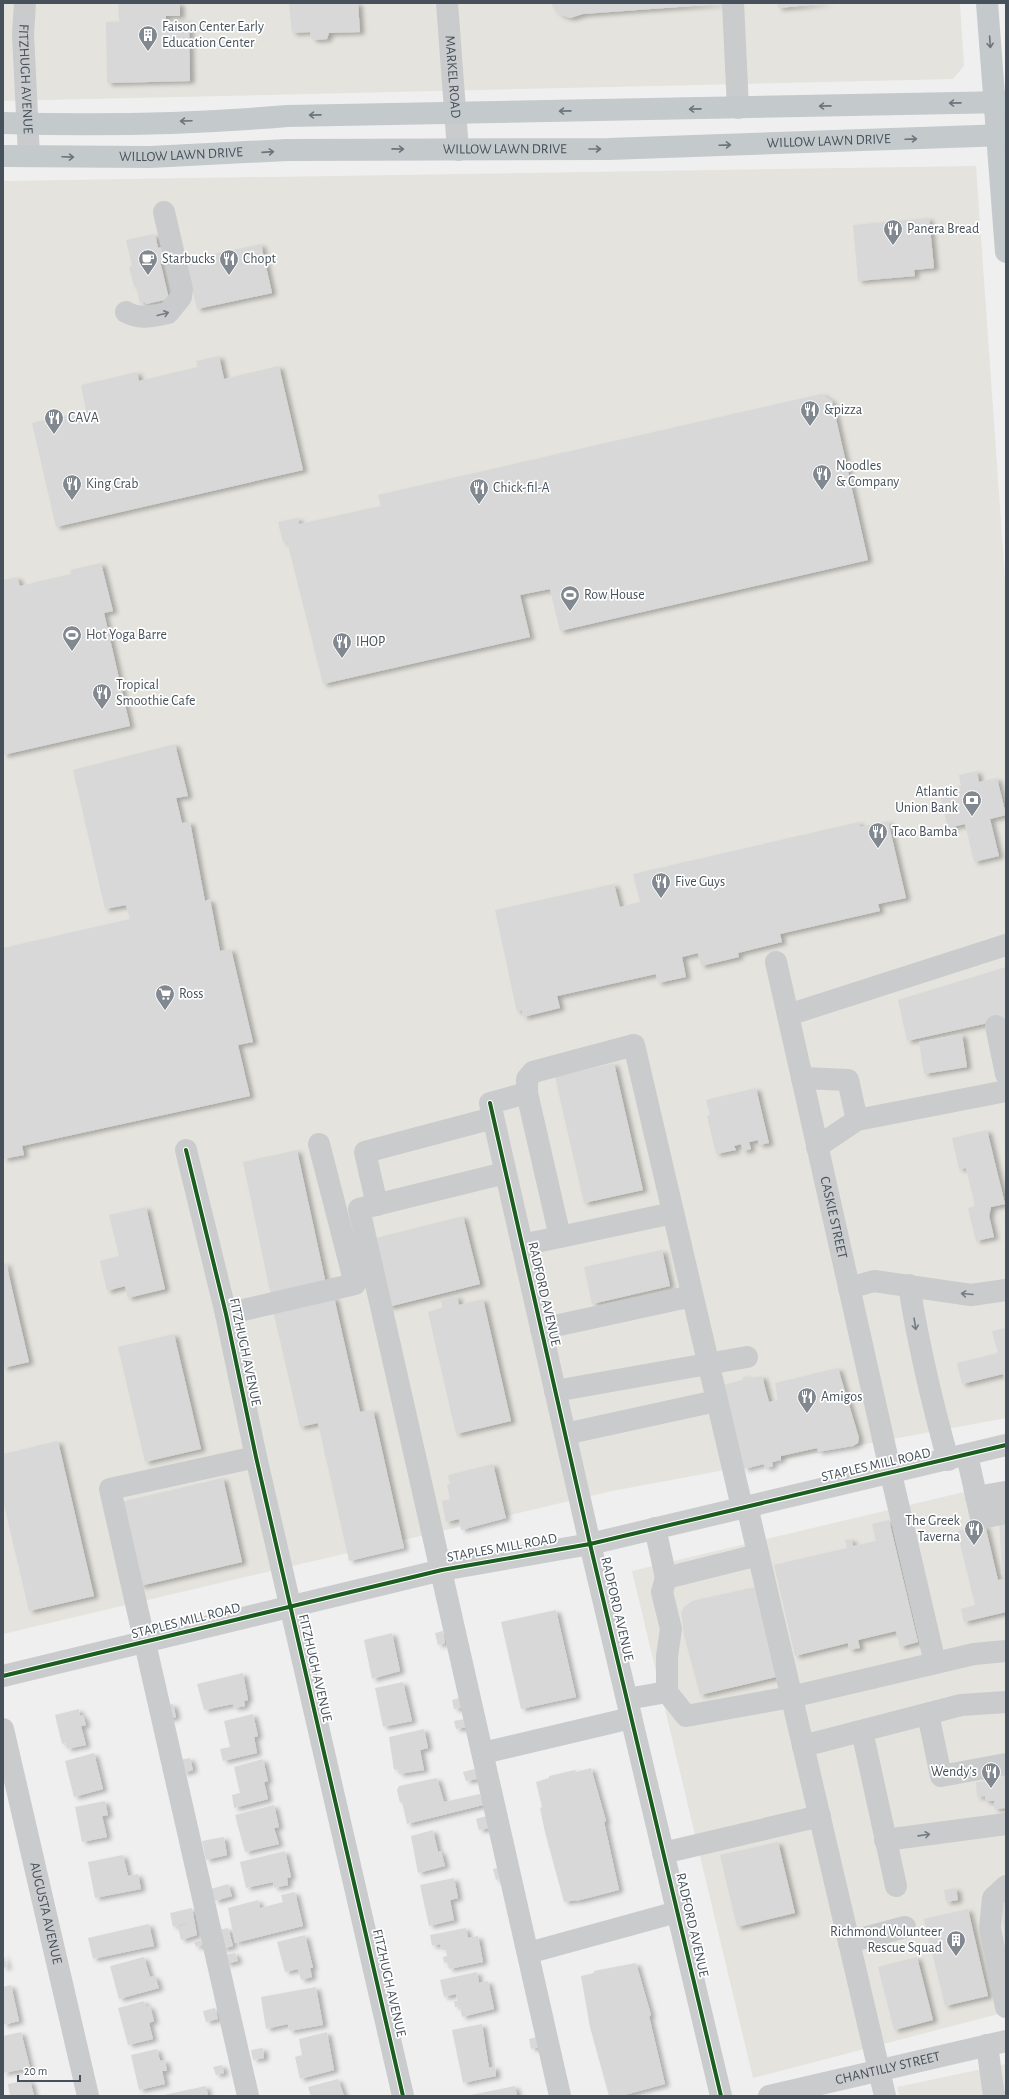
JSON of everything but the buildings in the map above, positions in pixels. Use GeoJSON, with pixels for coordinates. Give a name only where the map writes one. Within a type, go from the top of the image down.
{"type":"FeatureCollection","features":[{"type":"Feature","properties":{"kind":"main road"},"geometry":{"type":"LineString","coordinates":[[987,3],[1000,102],[1006,252]]}},
{"type":"Feature","properties":{"kind":"main road"},"geometry":{"type":"LineString","coordinates":[[3,123],[75,125],[232,120],[287,116],[1000,102]]}},
{"type":"Feature","properties":{"kind":"main road","name":"WILLOW LAWN DRIVE"},"geometry":{"type":"LineString","coordinates":[[3,156],[150,158],[287,150],[609,149],[1002,136]]}},
{"type":"Feature","properties":{"kind":"street","name":"FITZHUGH AVENUE"},"geometry":{"type":"LineString","coordinates":[[25,3],[24,34],[29,156]]}},
{"type":"Feature","properties":{"kind":"street","name":"MARKEL ROAD"},"geometry":{"type":"LineString","coordinates":[[447,3],[458,150]]}},
{"type":"Feature","properties":{"kind":"street"},"geometry":{"type":"LineString","coordinates":[[733,3],[738,108]]}},
{"type":"Feature","properties":{"kind":"street"},"geometry":{"type":"LineString","coordinates":[[126,312],[134,317],[144,318],[168,313],[181,297],[182,289],[164,212]]}},
{"type":"Feature","properties":{"kind":"street"},"geometry":{"type":"LineString","coordinates":[[788,1015],[1006,945]]}},
{"type":"Feature","properties":{"kind":"street","name":"CASKIE STREET"},"geometry":{"type":"LineString","coordinates":[[776,962],[935,1663]]}},
{"type":"Feature","properties":{"kind":"street"},"geometry":{"type":"LineString","coordinates":[[996,1026],[1006,1074]]}},
{"type":"Feature","properties":{"kind":"street"},"geometry":{"type":"LineString","coordinates":[[560,1237],[527,1093],[527,1079],[533,1072],[634,1045],[707,1364],[744,1507],[758,1554],[886,2096]]}},
{"type":"Feature","properties":{"kind":"street"},"geometry":{"type":"LineString","coordinates":[[802,1078],[848,1080],[857,1120]]}},
{"type":"Feature","properties":{"kind":"street"},"geometry":{"type":"LineString","coordinates":[[817,1147],[857,1120],[1006,1091]]}},
{"type":"Feature","properties":{"kind":"street"},"geometry":{"type":"LineString","coordinates":[[376,1205],[365,1152],[491,1111],[527,1093]]}},
{"type":"Feature","properties":{"kind":"street","name":"RADFORD AVENUE"},"geometry":{"type":"LineString","coordinates":[[491,1111],[590,1544],[721,2096]]}},
{"type":"Feature","properties":{"kind":"street"},"geometry":{"type":"LineString","coordinates":[[226,1314],[356,1284],[319,1144]]}},
{"type":"Feature","properties":{"kind":"street","name":"FITZHUGH AVENUE"},"geometry":{"type":"LineString","coordinates":[[186,1150],[226,1314],[290,1608],[403,2096]]}},
{"type":"Feature","properties":{"kind":"street"},"geometry":{"type":"LineString","coordinates":[[505,1172],[359,1209],[560,2096]]}},
{"type":"Feature","properties":{"kind":"street"},"geometry":{"type":"LineString","coordinates":[[522,1245],[673,1213]]}},
{"type":"Feature","properties":{"kind":"street"},"geometry":{"type":"LineString","coordinates":[[849,1288],[874,1281],[971,1295],[1006,1290]]}},
{"type":"Feature","properties":{"kind":"street"},"geometry":{"type":"LineString","coordinates":[[909,1285],[916,1331],[935,1412],[976,1497],[980,1518],[1005,1502]]}},
{"type":"Feature","properties":{"kind":"street"},"geometry":{"type":"LineString","coordinates":[[541,1329],[692,1296]]}},
{"type":"Feature","properties":{"kind":"street"},"geometry":{"type":"LineString","coordinates":[[555,1391],[747,1357]]}},
{"type":"Feature","properties":{"kind":"street"},"geometry":{"type":"LineString","coordinates":[[565,1434],[716,1401]]}},
{"type":"Feature","properties":{"kind":"street","name":"STAPLES MILL ROAD"},"geometry":{"type":"LineString","coordinates":[[3,1676],[290,1608],[442,1570],[590,1544],[1006,1446]]}},
{"type":"Feature","properties":{"kind":"street"},"geometry":{"type":"LineString","coordinates":[[248,2096],[110,1489],[256,1457]]}},
{"type":"Feature","properties":{"kind":"street"},"geometry":{"type":"LineString","coordinates":[[655,1528],[666,1578],[662,1592],[671,1629],[667,1656],[667,1692],[686,1716],[791,1697],[974,1654],[1006,1652]]}},
{"type":"Feature","properties":{"kind":"street"},"geometry":{"type":"LineString","coordinates":[[666,1578],[758,1554]]}},
{"type":"Feature","properties":{"kind":"street"},"geometry":{"type":"LineString","coordinates":[[483,1753],[629,1708],[667,1692]]}},
{"type":"Feature","properties":{"kind":"street"},"geometry":{"type":"LineString","coordinates":[[803,1746],[961,1705],[1006,1702]]}},
{"type":"Feature","properties":{"kind":"street"},"geometry":{"type":"LineString","coordinates":[[928,1714],[942,1776],[1006,1764]]}},
{"type":"Feature","properties":{"kind":"street","name":"AUGUSTA AVENUE"},"geometry":{"type":"LineString","coordinates":[[3,1729],[88,2096]]}},
{"type":"Feature","properties":{"kind":"street"},"geometry":{"type":"LineString","coordinates":[[862,1731],[896,1886]]}},
{"type":"Feature","properties":{"kind":"street"},"geometry":{"type":"LineString","coordinates":[[664,1853],[820,1816]]}},
{"type":"Feature","properties":{"kind":"street"},"geometry":{"type":"LineString","coordinates":[[885,1840],[1006,1824]]}},
{"type":"Feature","properties":{"kind":"street"},"geometry":{"type":"LineString","coordinates":[[1006,1886],[993,1898],[990,1928],[1003,1976],[1006,2008]]}},
{"type":"Feature","properties":{"kind":"street"},"geometry":{"type":"LineString","coordinates":[[528,1953],[677,1912]]}},
{"type":"Feature","properties":{"kind":"street"},"geometry":{"type":"LineString","coordinates":[[849,1942],[905,1927]]}},
{"type":"Feature","properties":{"kind":"street"},"geometry":{"type":"LineString","coordinates":[[994,2096],[997,2043]]}},
{"type":"Feature","properties":{"kind":"street","name":"CHANTILLY STREET"},"geometry":{"type":"LineString","coordinates":[[769,2096],[997,2043]]}},
{"type":"Feature","properties":{"kind":"shaded area"},"geometry":{"type":"Polygon","coordinates":[[[3,3],[960,3],[964,66],[953,79],[3,101],[3,3]]]}},
{"type":"Feature","properties":{"kind":"shaded area"},"geometry":{"type":"Polygon","coordinates":[[[976,166],[1006,593],[1006,1418],[612,1491],[3,1634],[3,181],[976,166]]]}},
{"type":"Feature","properties":{"kind":"shaded area"},"geometry":{"type":"Polygon","coordinates":[[[1006,1482],[1006,2012],[753,2078],[632,1571],[1006,1482]]]}},
{"type":"Feature","properties":{"kind":"shaded area"},"geometry":{"type":"Polygon","coordinates":[[[1006,2064],[1006,2096],[899,2096],[897,2087],[1006,2064]]]}},
{"type":"Feature","properties":{"kind":"cycle path"},"geometry":{"type":"LineString","coordinates":[[490,1103],[590,1544],[721,2096]]}},
{"type":"Feature","properties":{"kind":"cycle path"},"geometry":{"type":"LineString","coordinates":[[186,1150],[226,1314],[256,1457],[403,2096]]}},
{"type":"Feature","properties":{"kind":"cycle path"},"geometry":{"type":"LineString","coordinates":[[3,1676],[442,1570],[590,1544],[1006,1445]]}},
{"type":"Feature","properties":{"kind":"place","name":"Faison Center Early Education Center"},"geometry":{"type":"Point","coordinates":[148,52]}},
{"type":"Feature","properties":{"kind":"place","name":"Panera Bread"},"geometry":{"type":"Point","coordinates":[893,246]}},
{"type":"Feature","properties":{"kind":"place","name":"Starbucks"},"geometry":{"type":"Point","coordinates":[148,276]}},
{"type":"Feature","properties":{"kind":"place","name":"Chopt"},"geometry":{"type":"Point","coordinates":[229,276]}},
{"type":"Feature","properties":{"kind":"place","name":"&pizza"},"geometry":{"type":"Point","coordinates":[810,427]}},
{"type":"Feature","properties":{"kind":"place","name":"CAVA"},"geometry":{"type":"Point","coordinates":[54,435]}},
{"type":"Feature","properties":{"kind":"place","name":"Noodles & Company"},"geometry":{"type":"Point","coordinates":[822,491]}},
{"type":"Feature","properties":{"kind":"place","name":"King Crab"},"geometry":{"type":"Point","coordinates":[72,501]}},
{"type":"Feature","properties":{"kind":"place","name":"Chick-fil-A"},"geometry":{"type":"Point","coordinates":[479,505]}},
{"type":"Feature","properties":{"kind":"place","name":"Row House"},"geometry":{"type":"Point","coordinates":[570,612]}},
{"type":"Feature","properties":{"kind":"place","name":"Hot Yoga Barre"},"geometry":{"type":"Point","coordinates":[72,652]}},
{"type":"Feature","properties":{"kind":"place","name":"IHOP"},"geometry":{"type":"Point","coordinates":[342,659]}},
{"type":"Feature","properties":{"kind":"place","name":"Tropical Smoothie Cafe"},"geometry":{"type":"Point","coordinates":[102,710]}},
{"type":"Feature","properties":{"kind":"place","name":"Atlantic Union Bank"},"geometry":{"type":"Point","coordinates":[972,817]}},
{"type":"Feature","properties":{"kind":"place","name":"Taco Bamba"},"geometry":{"type":"Point","coordinates":[878,849]}},
{"type":"Feature","properties":{"kind":"place","name":"Five Guys"},"geometry":{"type":"Point","coordinates":[661,899]}},
{"type":"Feature","properties":{"kind":"place","name":"Ross"},"geometry":{"type":"Point","coordinates":[165,1011]}},
{"type":"Feature","properties":{"kind":"place","name":"Amigos"},"geometry":{"type":"Point","coordinates":[807,1414]}},
{"type":"Feature","properties":{"kind":"place","name":"The Greek Taverna"},"geometry":{"type":"Point","coordinates":[974,1546]}},
{"type":"Feature","properties":{"kind":"place","name":"Wendy's"},"geometry":{"type":"Point","coordinates":[991,1789]}},
{"type":"Feature","properties":{"kind":"place","name":"Richmond Volunteer Rescue Squad"},"geometry":{"type":"Point","coordinates":[956,1957]}}]}
